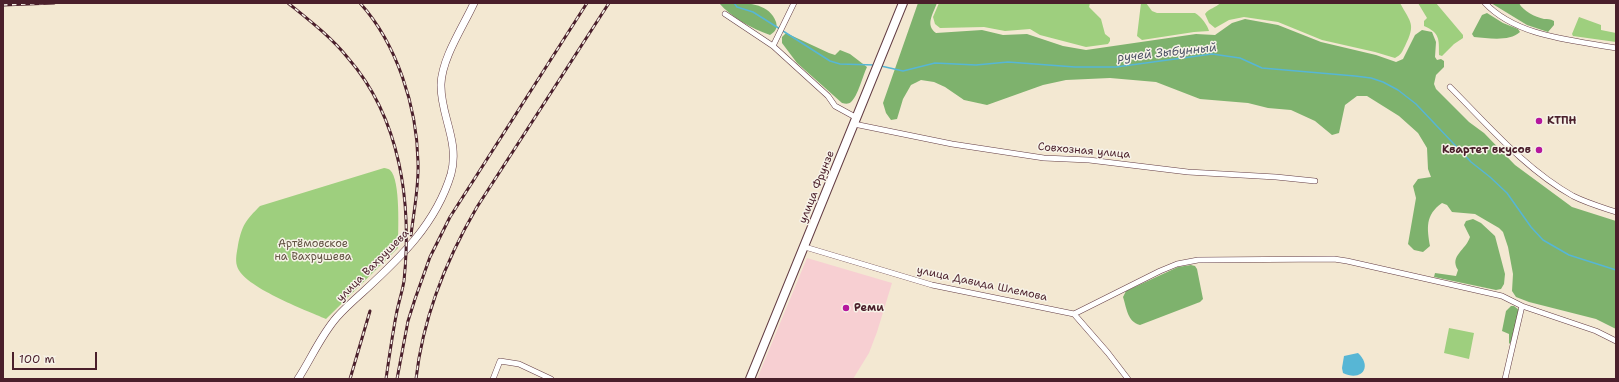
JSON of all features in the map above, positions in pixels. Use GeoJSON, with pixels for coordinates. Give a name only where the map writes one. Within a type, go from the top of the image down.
{"type":"FeatureCollection","features":[{"type":"Feature","properties":{"kind":"main road","name":"улица Вахрушева"},"geometry":{"type":"LineString","coordinates":[[298,379],[335,319],[419,237],[436,209],[451,173],[453,150],[442,96],[443,72],[474,3]]}},
{"type":"Feature","properties":{"kind":"main road","name":"улица Фрунзе"},"geometry":{"type":"LineString","coordinates":[[750,379],[903,3]]}},
{"type":"Feature","properties":{"kind":"street"},"geometry":{"type":"LineString","coordinates":[[773,46],[794,3]]}},
{"type":"Feature","properties":{"kind":"street"},"geometry":{"type":"LineString","coordinates":[[1485,3],[1508,20],[1528,30],[1616,48]]}},
{"type":"Feature","properties":{"kind":"street","name":"Совхозная улица"},"geometry":{"type":"LineString","coordinates":[[725,14],[773,46],[828,96],[835,106],[855,121],[952,144],[1044,158],[1089,160],[1188,172],[1276,177],[1315,181]]}},
{"type":"Feature","properties":{"kind":"street"},"geometry":{"type":"LineString","coordinates":[[1450,87],[1537,172],[1574,196],[1616,212]]}},
{"type":"Feature","properties":{"kind":"street","name":"улица Давида Шлемова"},"geometry":{"type":"LineString","coordinates":[[805,247],[932,285],[1074,314]]}},
{"type":"Feature","properties":{"kind":"street"},"geometry":{"type":"LineString","coordinates":[[1128,379],[1074,314],[1160,271],[1177,264],[1198,260],[1334,259],[1369,265],[1426,280],[1502,296],[1522,306],[1596,331],[1616,341]]}},
{"type":"Feature","properties":{"kind":"street"},"geometry":{"type":"LineString","coordinates":[[1505,379],[1522,306]]}},
{"type":"Feature","properties":{"kind":"street"},"geometry":{"type":"LineString","coordinates":[[493,379],[500,361],[519,364],[551,379]]}},
{"type":"Feature","properties":{"kind":"shaded area"},"geometry":{"type":"Polygon","coordinates":[[[807,258],[892,283],[869,353],[853,379],[757,379],[807,258]]]}},
{"type":"Feature","properties":{"kind":"green space"},"geometry":{"type":"Polygon","coordinates":[[[719,3],[744,3],[760,6],[772,15],[777,24],[776,30],[770,35],[756,29],[736,18],[719,3]]]}},
{"type":"Feature","properties":{"kind":"green space"},"geometry":{"type":"Polygon","coordinates":[[[918,3],[937,3],[930,23],[936,33],[982,30],[1003,35],[1027,34],[1063,46],[1086,50],[1196,34],[1215,35],[1232,23],[1245,19],[1278,25],[1321,42],[1376,55],[1396,62],[1403,59],[1415,35],[1422,30],[1432,32],[1436,42],[1435,57],[1437,60],[1441,59],[1444,61],[1444,67],[1436,75],[1434,84],[1436,89],[1469,122],[1484,133],[1515,165],[1572,207],[1616,221],[1616,329],[1596,319],[1529,302],[1516,297],[1512,291],[1513,274],[1508,247],[1503,232],[1499,228],[1475,214],[1452,212],[1447,205],[1442,203],[1433,212],[1428,222],[1430,246],[1423,252],[1414,250],[1408,244],[1416,198],[1413,186],[1418,179],[1431,177],[1428,169],[1427,148],[1418,133],[1399,116],[1367,96],[1357,96],[1345,105],[1339,133],[1332,135],[1315,121],[1291,110],[1268,108],[1248,103],[1200,99],[1156,82],[1110,78],[1066,80],[1043,85],[987,105],[964,100],[945,87],[934,82],[921,80],[911,85],[903,99],[897,119],[891,120],[886,113],[883,103],[918,3]]]}},
{"type":"Feature","properties":{"kind":"green space"},"geometry":{"type":"Polygon","coordinates":[[[939,3],[1090,3],[1089,7],[1101,19],[1105,34],[1110,38],[1110,41],[1108,44],[1086,47],[1040,35],[1030,29],[1005,31],[984,27],[940,28],[935,24],[933,17],[939,3]]]}},
{"type":"Feature","properties":{"kind":"green space"},"geometry":{"type":"Polygon","coordinates":[[[1141,3],[1146,3],[1152,11],[1157,13],[1195,13],[1204,21],[1209,31],[1142,40],[1137,36],[1141,3]]]}},
{"type":"Feature","properties":{"kind":"green space"},"geometry":{"type":"Polygon","coordinates":[[[1220,3],[1400,3],[1411,24],[1411,28],[1403,50],[1395,58],[1322,40],[1278,22],[1244,17],[1229,20],[1215,28],[1209,23],[1205,14],[1208,10],[1220,3]]]}},
{"type":"Feature","properties":{"kind":"green space"},"geometry":{"type":"Polygon","coordinates":[[[1418,3],[1436,3],[1463,35],[1463,38],[1454,44],[1442,56],[1439,55],[1438,37],[1433,31],[1424,26],[1424,21],[1427,18],[1418,3]]]}},
{"type":"Feature","properties":{"kind":"green space"},"geometry":{"type":"Polygon","coordinates":[[[1491,3],[1519,3],[1523,9],[1533,15],[1554,21],[1554,25],[1548,32],[1527,25],[1491,3]]]}},
{"type":"Feature","properties":{"kind":"green space"},"geometry":{"type":"Polygon","coordinates":[[[1487,13],[1503,23],[1518,29],[1520,32],[1504,38],[1474,37],[1472,34],[1482,15],[1487,13]]]}},
{"type":"Feature","properties":{"kind":"green space"},"geometry":{"type":"Polygon","coordinates":[[[1579,17],[1601,25],[1601,30],[1616,33],[1616,42],[1573,36],[1572,34],[1579,17]]]}},
{"type":"Feature","properties":{"kind":"green space"},"geometry":{"type":"Polygon","coordinates":[[[786,33],[835,55],[840,50],[850,54],[867,67],[854,99],[851,102],[847,104],[842,103],[797,63],[782,43],[782,37],[786,33]]]}},
{"type":"Feature","properties":{"kind":"green space","name":"Артёмовское на Вахрушева"},"geometry":{"type":"Polygon","coordinates":[[[384,168],[390,170],[394,176],[396,184],[398,207],[398,248],[326,319],[276,297],[251,282],[242,274],[236,261],[240,238],[245,223],[260,206],[384,168]]]}},
{"type":"Feature","properties":{"kind":"green space"},"geometry":{"type":"Polygon","coordinates":[[[1473,219],[1481,223],[1495,236],[1505,274],[1504,284],[1501,289],[1496,290],[1434,277],[1435,273],[1456,276],[1458,270],[1456,265],[1457,257],[1470,237],[1464,225],[1466,221],[1473,219]]]}},
{"type":"Feature","properties":{"kind":"green space"},"geometry":{"type":"Polygon","coordinates":[[[1191,265],[1195,266],[1197,269],[1203,299],[1200,302],[1140,325],[1132,321],[1128,314],[1123,297],[1126,291],[1178,267],[1191,265]]]}},
{"type":"Feature","properties":{"kind":"green space"},"geometry":{"type":"Polygon","coordinates":[[[1511,306],[1514,306],[1519,310],[1511,342],[1509,344],[1509,334],[1502,331],[1506,311],[1511,306]]]}},
{"type":"Feature","properties":{"kind":"green space"},"geometry":{"type":"Polygon","coordinates":[[[1449,328],[1474,333],[1469,359],[1444,353],[1449,328]]]}},
{"type":"Feature","properties":{"kind":"water"},"geometry":{"type":"Polygon","coordinates":[[[1358,353],[1365,363],[1363,372],[1355,376],[1343,373],[1342,368],[1344,356],[1358,353]]]}},
{"type":"Feature","properties":{"kind":"waterway","name":"ручей Зыбунный"},"geometry":{"type":"LineString","coordinates":[[734,3],[737,7],[753,12],[780,29]]}},
{"type":"Feature","properties":{"kind":"waterway","name":"ручей Зыбунный"},"geometry":{"type":"LineString","coordinates":[[783,31],[830,61],[840,64],[875,65]]}},
{"type":"Feature","properties":{"kind":"waterway","name":"ручей Зыбунный"},"geometry":{"type":"LineString","coordinates":[[881,66],[903,71],[935,63],[976,65],[1008,62],[1075,67],[1116,67],[1212,54],[1240,58],[1262,68],[1371,78],[1383,82],[1398,90],[1416,104],[1471,162],[1507,193],[1531,227],[1543,240],[1569,255],[1616,270]]}},
{"type":"Feature","properties":{"kind":"railway"},"geometry":{"type":"LineString","coordinates":[[3,5],[54,3]]}},
{"type":"Feature","properties":{"kind":"railway"},"geometry":{"type":"LineString","coordinates":[[288,3],[320,29],[334,43],[348,58],[366,82],[380,108],[391,135],[399,163],[404,192],[406,252],[404,281],[397,312],[386,379]]}},
{"type":"Feature","properties":{"kind":"railway"},"geometry":{"type":"LineString","coordinates":[[360,3],[385,37],[402,77],[414,120],[417,141],[418,171],[411,235]]}},
{"type":"Feature","properties":{"kind":"railway"},"geometry":{"type":"LineString","coordinates":[[397,379],[408,321],[415,299],[430,257],[450,217],[587,3]]}},
{"type":"Feature","properties":{"kind":"railway"},"geometry":{"type":"LineString","coordinates":[[416,379],[419,356],[430,311],[455,248],[477,207],[609,3]]}},
{"type":"Feature","properties":{"kind":"railway"},"geometry":{"type":"LineString","coordinates":[[350,379],[370,311]]}},
{"type":"Feature","properties":{"kind":"place","name":"КТПН"},"geometry":{"type":"Point","coordinates":[1539,121]}},
{"type":"Feature","properties":{"kind":"place","name":"Квартет вкусов"},"geometry":{"type":"Point","coordinates":[1539,150]}},
{"type":"Feature","properties":{"kind":"place","name":"Реми"},"geometry":{"type":"Point","coordinates":[846,308]}}]}
